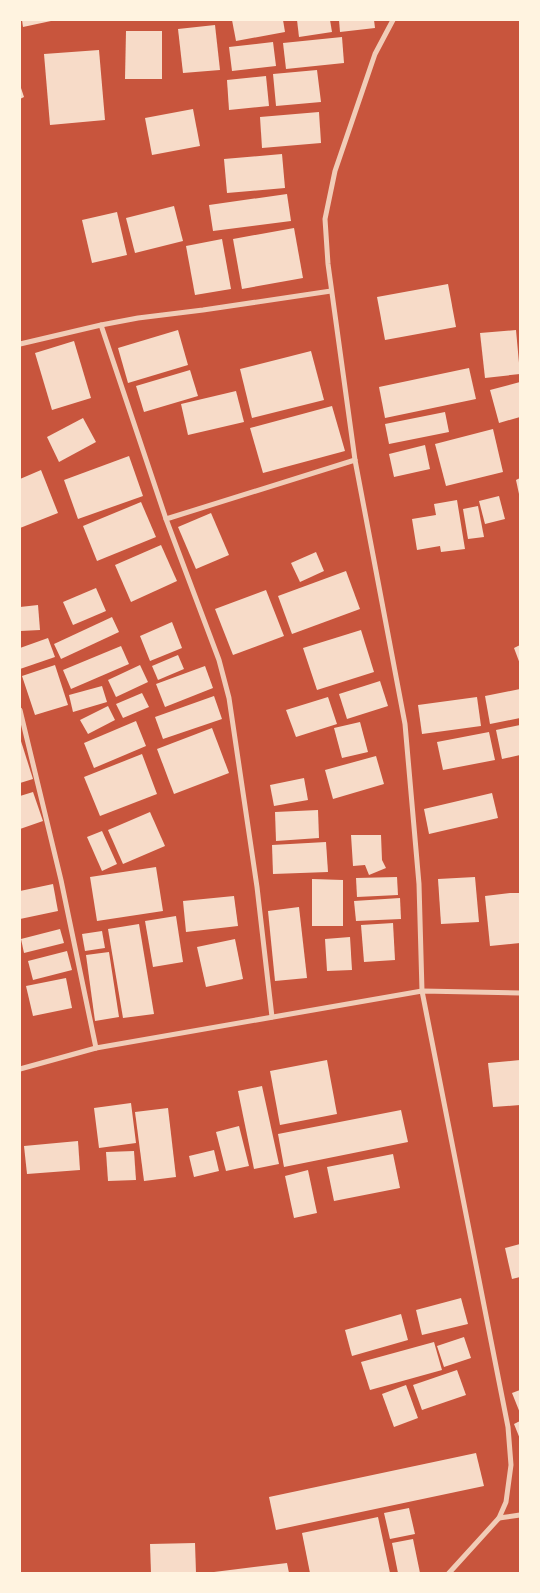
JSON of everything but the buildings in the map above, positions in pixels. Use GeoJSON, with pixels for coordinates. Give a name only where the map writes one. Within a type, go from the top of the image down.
{"type":"FeatureCollection","features":[{"type":"Feature","properties":{"kind":"street"},"geometry":{"type":"LineString","coordinates":[[392,20],[376,54],[335,172],[325,220],[331,291],[355,460],[405,724],[419,884],[422,990],[508,1427],[512,1465],[506,1502],[499,1518],[449,1573]]}},
{"type":"Feature","properties":{"kind":"street"},"geometry":{"type":"LineString","coordinates":[[20,344],[138,318],[331,291]]}},
{"type":"Feature","properties":{"kind":"street"},"geometry":{"type":"LineString","coordinates":[[101,325],[166,519],[219,660],[230,698],[257,887],[272,1017]]}},
{"type":"Feature","properties":{"kind":"street"},"geometry":{"type":"LineString","coordinates":[[166,519],[355,460]]}},
{"type":"Feature","properties":{"kind":"street"},"geometry":{"type":"LineString","coordinates":[[20,710],[61,880],[96,1048]]}},
{"type":"Feature","properties":{"kind":"street"},"geometry":{"type":"LineString","coordinates":[[20,1069],[96,1048],[422,990],[520,993]]}},
{"type":"Feature","properties":{"kind":"street"},"geometry":{"type":"LineString","coordinates":[[499,1518],[520,1515]]}}]}
